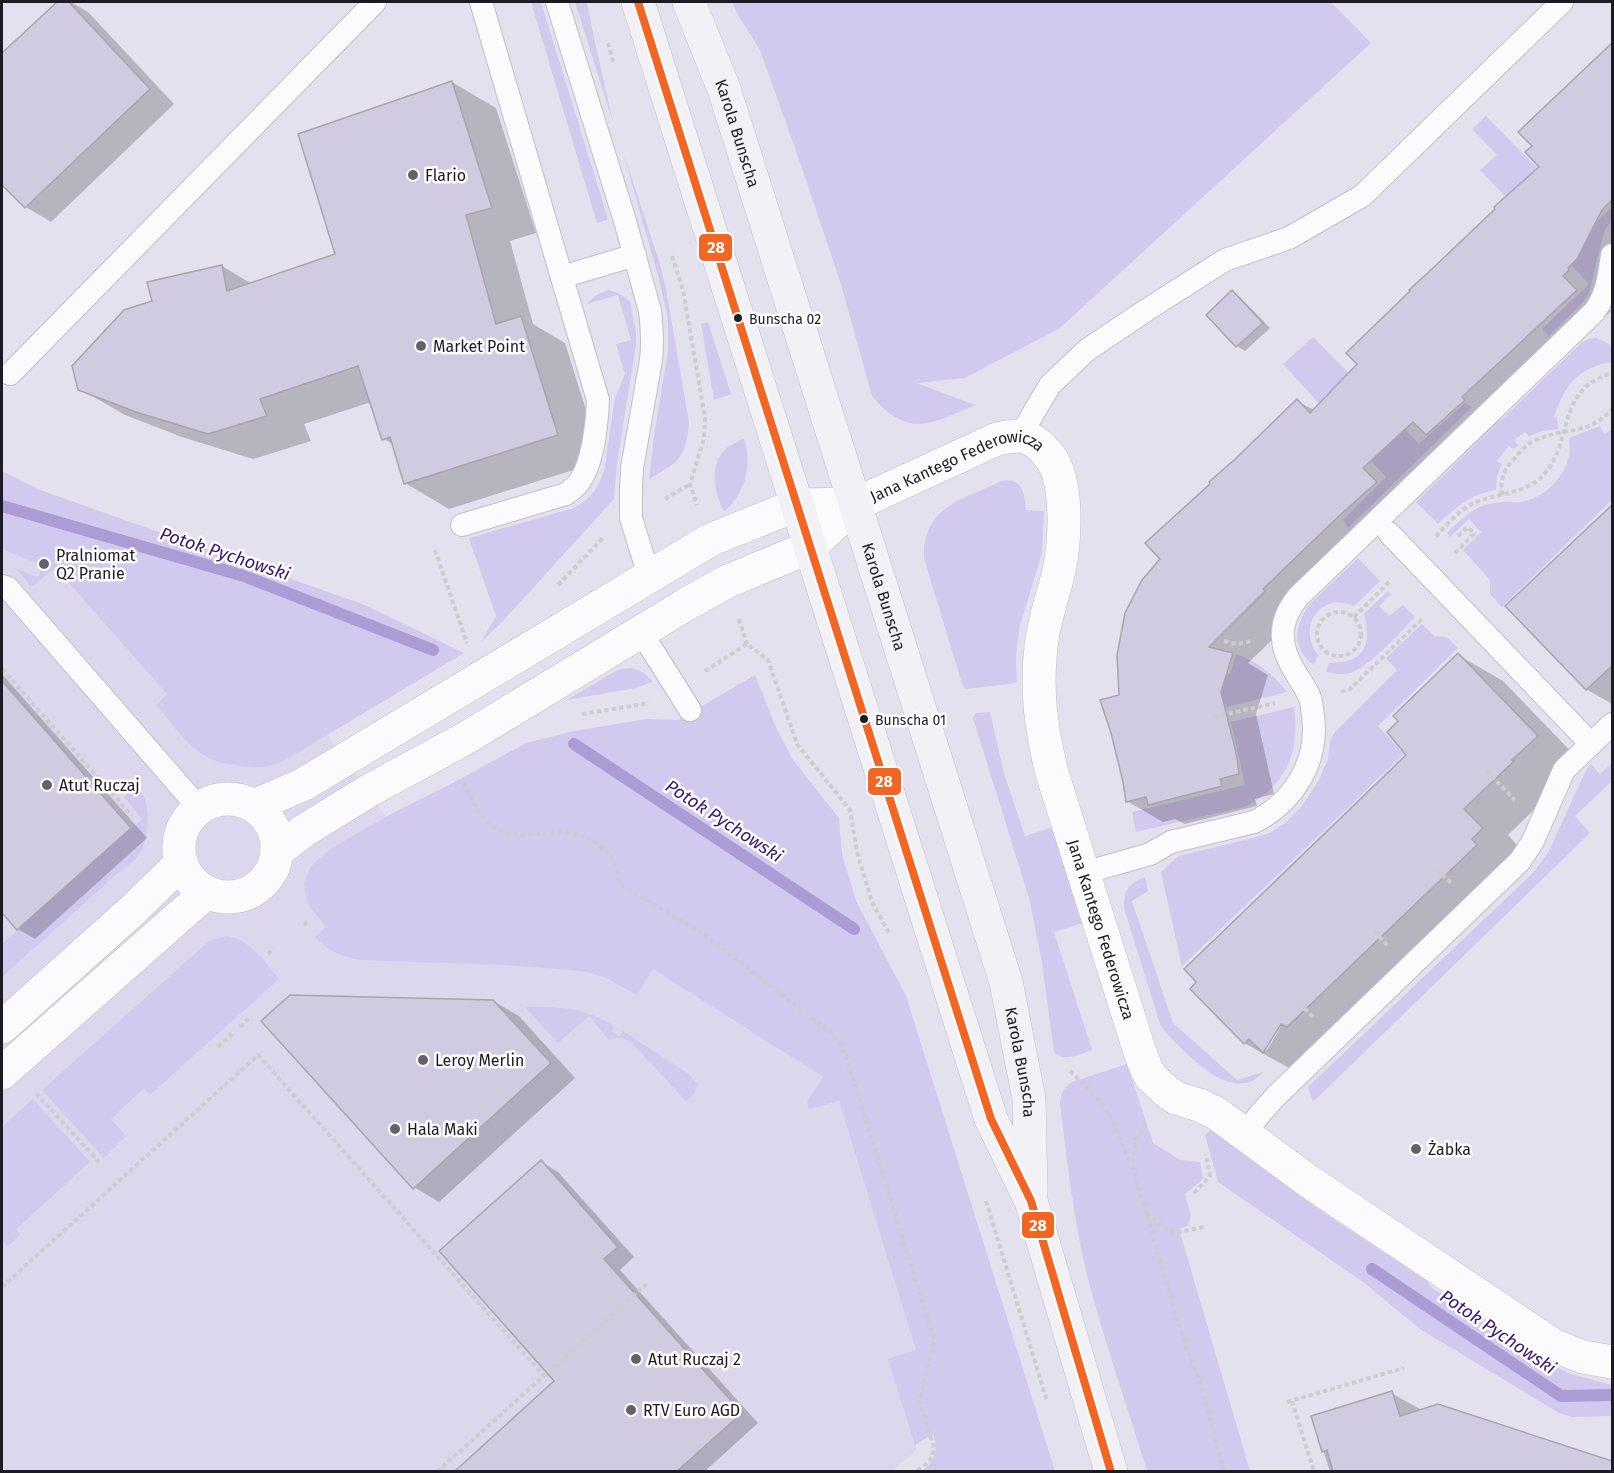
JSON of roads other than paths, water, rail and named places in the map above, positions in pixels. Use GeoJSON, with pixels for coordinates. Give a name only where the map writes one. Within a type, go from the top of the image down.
{"type":"FeatureCollection","features":[{"type":"Feature","properties":{"kind":"main road","name":"Karola Bunscha"},"geometry":{"type":"LineString","coordinates":[[638,2],[991,1119],[1031,1201],[1111,1472]]}},
{"type":"Feature","properties":{"kind":"main road","name":"Karola Bunscha"},"geometry":{"type":"LineString","coordinates":[[689,2],[723,89],[1006,982],[1029,1099],[1031,1201]]}},
{"type":"Feature","properties":{"kind":"street","name":"Jana Kantego Federowicza"},"geometry":{"type":"LineString","coordinates":[[856,504],[997,439],[1010,436],[1028,437],[1045,449],[1056,466],[1062,484],[1065,518],[1059,571],[1041,645],[1039,708],[1044,740],[1052,773],[1146,1068],[1151,1077],[1176,1098],[1208,1108],[1307,1180],[1553,1345],[1583,1357],[1612,1362]]}},
{"type":"Feature","properties":{"kind":"street"},"geometry":{"type":"LineString","coordinates":[[254,806],[304,784],[710,540],[797,505],[856,504]]}},
{"type":"Feature","properties":{"kind":"street"},"geometry":{"type":"LineString","coordinates":[[278,851],[305,830],[370,790],[466,738],[726,582],[810,547],[856,504]]}},
{"type":"Feature","properties":{"kind":"street"},"geometry":{"type":"LineString","coordinates":[[232,799],[254,806],[273,828],[277,841],[278,851],[270,872],[255,889],[244,895],[219,897],[207,892],[195,884],[181,863],[178,848],[181,833],[188,819],[199,808],[220,800],[232,799]]}},
{"type":"Feature","properties":{"kind":"street"},"geometry":{"type":"LineString","coordinates":[[2,1027],[135,908],[181,863]]}},
{"type":"Feature","properties":{"kind":"street"},"geometry":{"type":"LineString","coordinates":[[2,1073],[207,892]]}},
{"type":"Feature","properties":{"kind":"lane"},"geometry":{"type":"LineString","coordinates":[[10,374],[375,2]]}},
{"type":"Feature","properties":{"kind":"lane"},"geometry":{"type":"LineString","coordinates":[[462,525],[566,494],[579,482],[588,466],[598,400],[481,2]]}},
{"type":"Feature","properties":{"kind":"lane"},"geometry":{"type":"LineString","coordinates":[[557,2],[650,311],[653,342],[632,468],[631,518],[649,576]]}},
{"type":"Feature","properties":{"kind":"lane"},"geometry":{"type":"LineString","coordinates":[[1020,436],[1050,385],[1087,350],[1225,260],[1289,238],[1362,196],[1562,2]]}},
{"type":"Feature","properties":{"kind":"lane"},"geometry":{"type":"LineString","coordinates":[[562,276],[635,255]]}},
{"type":"Feature","properties":{"kind":"lane"},"geometry":{"type":"LineString","coordinates":[[1084,873],[1150,854],[1171,842],[1254,822],[1272,812],[1287,798],[1308,765],[1314,725],[1310,698],[1293,669],[1284,647],[1283,626],[1290,607],[1594,312],[1602,303],[1606,291],[1612,255]]}},
{"type":"Feature","properties":{"kind":"lane"},"geometry":{"type":"LineString","coordinates":[[1389,533],[1591,744]]}},
{"type":"Feature","properties":{"kind":"lane"},"geometry":{"type":"LineString","coordinates":[[2,586],[8,588],[199,808]]}},
{"type":"Feature","properties":{"kind":"lane"},"geometry":{"type":"LineString","coordinates":[[641,632],[690,710]]}},
{"type":"Feature","properties":{"kind":"lane"},"geometry":{"type":"LineString","coordinates":[[1245,1134],[1275,1097],[1520,861],[1533,842],[1564,770],[1612,724]]}},
{"type":"Feature","properties":{"kind":"waterway","name":"Potok Pychowski"},"geometry":{"type":"LineString","coordinates":[[2,506],[244,576],[433,650]]}},
{"type":"Feature","properties":{"kind":"waterway","name":"Potok Pychowski"},"geometry":{"type":"LineString","coordinates":[[574,744],[854,929]]}},
{"type":"Feature","properties":{"kind":"waterway","name":"Potok Pychowski"},"geometry":{"type":"LineString","coordinates":[[1372,1269],[1561,1396],[1612,1395]]}},
{"type":"Feature","properties":{"kind":"place","name":"Flario"},"geometry":{"type":"Point","coordinates":[413,175]}},
{"type":"Feature","properties":{"kind":"place","name":"Bunscha 02"},"geometry":{"type":"Point","coordinates":[738,318]}},
{"type":"Feature","properties":{"kind":"place","name":"Market Point"},"geometry":{"type":"Point","coordinates":[421,346]}},
{"type":"Feature","properties":{"kind":"place","name":"Pralniomat Q2 Pranie"},"geometry":{"type":"Point","coordinates":[44,564]}},
{"type":"Feature","properties":{"kind":"place","name":"Bunscha 01"},"geometry":{"type":"Point","coordinates":[864,719]}},
{"type":"Feature","properties":{"kind":"place","name":"Atut Ruczaj"},"geometry":{"type":"Point","coordinates":[47,785]}},
{"type":"Feature","properties":{"kind":"place","name":"Leroy Merlin"},"geometry":{"type":"Point","coordinates":[423,1060]}},
{"type":"Feature","properties":{"kind":"place","name":"Hala Maki"},"geometry":{"type":"Point","coordinates":[395,1129]}},
{"type":"Feature","properties":{"kind":"place","name":"Żabka"},"geometry":{"type":"Point","coordinates":[1416,1149]}},
{"type":"Feature","properties":{"kind":"place","name":"Atut Ruczaj 2"},"geometry":{"type":"Point","coordinates":[636,1359]}},
{"type":"Feature","properties":{"kind":"place","name":"RTV Euro AGD"},"geometry":{"type":"Point","coordinates":[631,1410]}}]}
